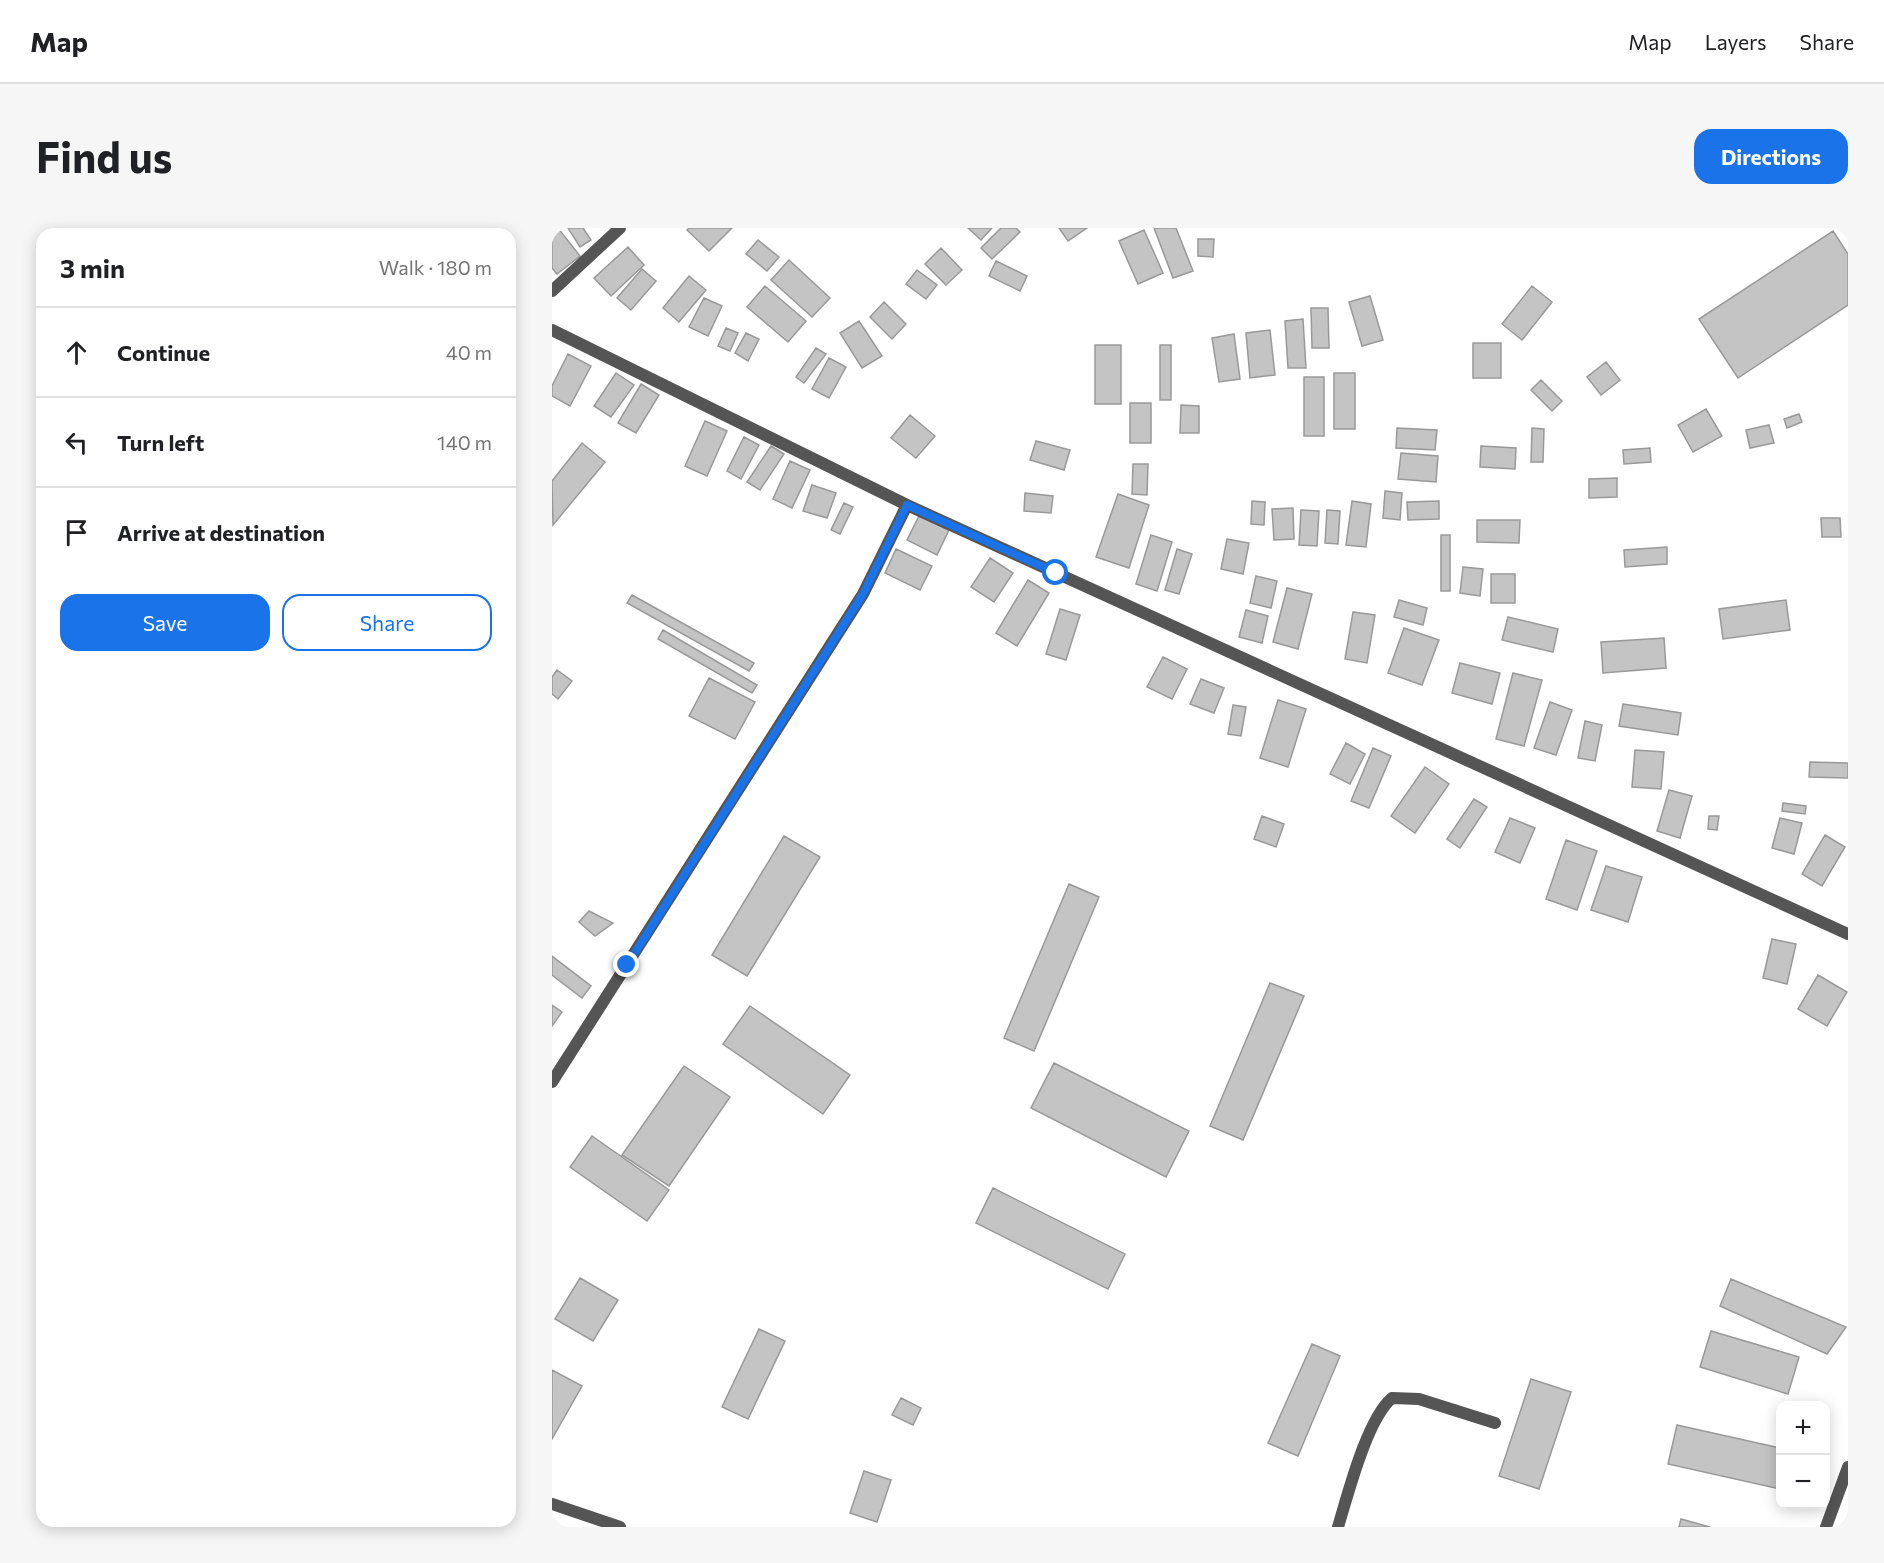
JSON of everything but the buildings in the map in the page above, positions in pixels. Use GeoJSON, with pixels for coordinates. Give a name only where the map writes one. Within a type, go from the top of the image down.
{"type":"FeatureCollection","features":[{"type":"Feature","properties":{"kind":"street"},"geometry":{"type":"LineString","coordinates":[[552,291],[620,228]]}},
{"type":"Feature","properties":{"kind":"street"},"geometry":{"type":"LineString","coordinates":[[552,330],[907,505],[1848,934]]}},
{"type":"Feature","properties":{"kind":"street"},"geometry":{"type":"LineString","coordinates":[[552,1082],[863,594],[907,505]]}},
{"type":"Feature","properties":{"kind":"street"},"geometry":{"type":"LineString","coordinates":[[1338,1527],[1375,1423],[1384,1405],[1392,1398],[1419,1399],[1495,1423]]}},
{"type":"Feature","properties":{"kind":"street"},"geometry":{"type":"LineString","coordinates":[[1826,1527],[1848,1467]]}},
{"type":"Feature","properties":{"kind":"street"},"geometry":{"type":"LineString","coordinates":[[552,1504],[620,1527]]}},
{"type":"Feature","properties":{"kind":"route"},"geometry":{"type":"LineString","coordinates":[[627,965],[863,594],[907,505],[1056,573]]}}]}
